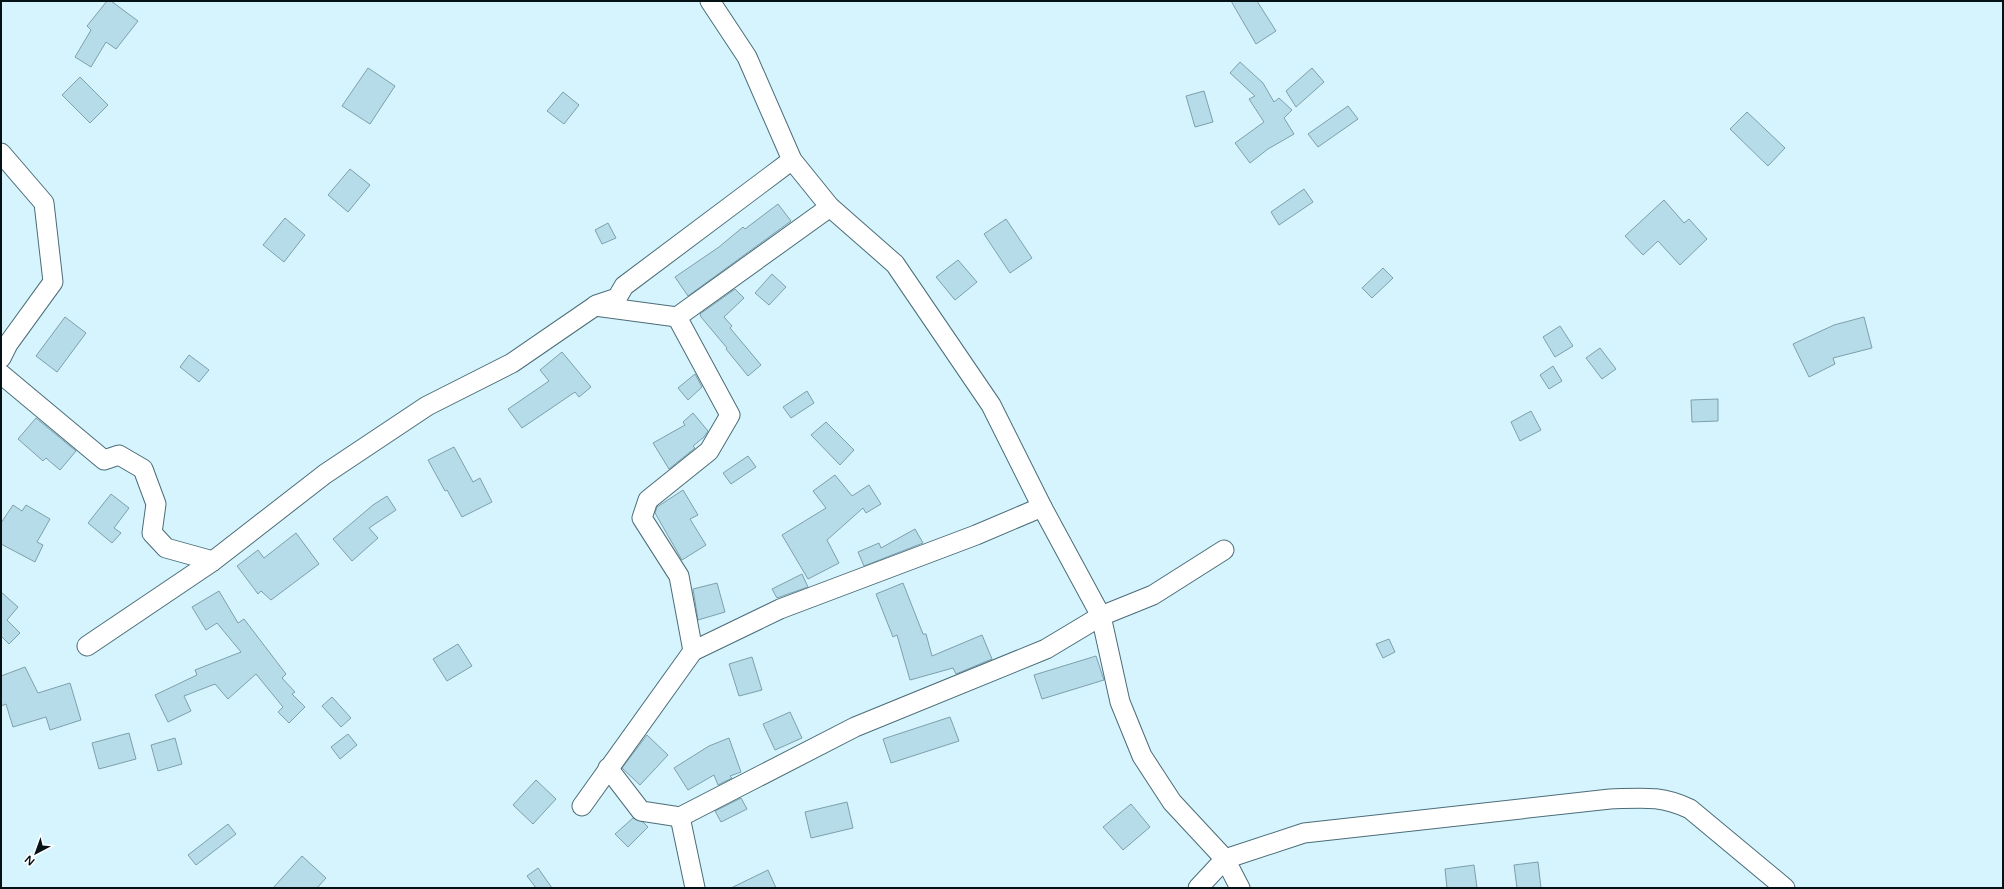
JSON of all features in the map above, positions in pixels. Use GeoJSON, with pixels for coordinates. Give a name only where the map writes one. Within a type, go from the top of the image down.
{"type":"FeatureCollection","features":[{"type":"Feature","properties":{"kind":"street"},"geometry":{"type":"LineString","coordinates":[[710,1],[747,57],[792,160],[830,207],[895,264],[991,405],[1042,507],[1100,616],[1120,702],[1142,756],[1172,802],[1224,859],[1240,888]]}},
{"type":"Feature","properties":{"kind":"street"},"geometry":{"type":"LineString","coordinates":[[1,153],[44,203],[53,282],[8,344],[1,358]]}},
{"type":"Feature","properties":{"kind":"street"},"geometry":{"type":"LineString","coordinates":[[87,646],[213,561],[325,474],[427,406],[512,363],[595,306],[618,298],[624,286],[792,160]]}},
{"type":"Feature","properties":{"kind":"street"},"geometry":{"type":"LineString","coordinates":[[595,306],[676,318],[830,207]]}},
{"type":"Feature","properties":{"kind":"street"},"geometry":{"type":"LineString","coordinates":[[676,318],[730,415],[709,451],[648,500],[642,518],[679,576],[693,651]]}},
{"type":"Feature","properties":{"kind":"street"},"geometry":{"type":"LineString","coordinates":[[1,374],[104,460],[119,455],[143,469],[156,504],[152,533],[166,548],[213,561]]}},
{"type":"Feature","properties":{"kind":"street"},"geometry":{"type":"LineString","coordinates":[[582,806],[693,651],[780,609],[976,535],[1042,507]]}},
{"type":"Feature","properties":{"kind":"street"},"geometry":{"type":"LineString","coordinates":[[608,768],[641,811],[680,817],[855,727],[1046,649],[1100,616],[1153,595],[1224,550]]}},
{"type":"Feature","properties":{"kind":"street"},"geometry":{"type":"LineString","coordinates":[[1198,888],[1224,859],[1304,833],[1610,799],[1649,797],[1674,801],[1690,810],[1785,888]]}},
{"type":"Feature","properties":{"kind":"street"},"geometry":{"type":"LineString","coordinates":[[680,817],[695,888]]}},
{"type":"Feature","properties":{"kind":"building"},"geometry":{"type":"Polygon","coordinates":[[[107,1],[111,1],[138,21],[116,49],[106,42],[91,67],[75,57],[91,30],[87,26],[107,1]]]}},
{"type":"Feature","properties":{"kind":"building"},"geometry":{"type":"Polygon","coordinates":[[[1231,1],[1257,1],[1276,31],[1256,44],[1231,1]]]}},
{"type":"Feature","properties":{"kind":"building"},"geometry":{"type":"Polygon","coordinates":[[[1240,62],[1263,83],[1274,102],[1279,98],[1292,110],[1284,118],[1294,134],[1268,149],[1250,163],[1235,143],[1264,122],[1249,99],[1255,96],[1230,73],[1240,62]]]}},
{"type":"Feature","properties":{"kind":"building"},"geometry":{"type":"Polygon","coordinates":[[[368,68],[395,86],[370,124],[342,106],[368,68]]]}},
{"type":"Feature","properties":{"kind":"building"},"geometry":{"type":"Polygon","coordinates":[[[1312,68],[1324,82],[1296,107],[1286,91],[1312,68]]]}},
{"type":"Feature","properties":{"kind":"building"},"geometry":{"type":"Polygon","coordinates":[[[80,77],[108,105],[90,123],[62,95],[80,77]]]}},
{"type":"Feature","properties":{"kind":"building"},"geometry":{"type":"Polygon","coordinates":[[[1204,91],[1213,122],[1195,127],[1186,96],[1204,91]]]}},
{"type":"Feature","properties":{"kind":"building"},"geometry":{"type":"Polygon","coordinates":[[[563,92],[579,105],[564,124],[547,111],[563,92]]]}},
{"type":"Feature","properties":{"kind":"building"},"geometry":{"type":"Polygon","coordinates":[[[1348,106],[1358,119],[1318,147],[1308,134],[1348,106]]]}},
{"type":"Feature","properties":{"kind":"building"},"geometry":{"type":"Polygon","coordinates":[[[1747,112],[1785,148],[1768,166],[1730,129],[1747,112]]]}},
{"type":"Feature","properties":{"kind":"building"},"geometry":{"type":"Polygon","coordinates":[[[350,169],[370,185],[348,212],[328,195],[350,169]]]}},
{"type":"Feature","properties":{"kind":"building"},"geometry":{"type":"Polygon","coordinates":[[[1304,189],[1313,202],[1279,225],[1271,212],[1304,189]]]}},
{"type":"Feature","properties":{"kind":"building"},"geometry":{"type":"Polygon","coordinates":[[[1664,200],[1684,223],[1689,219],[1707,239],[1680,265],[1658,241],[1643,255],[1625,236],[1664,200]]]}},
{"type":"Feature","properties":{"kind":"building"},"geometry":{"type":"Polygon","coordinates":[[[778,204],[791,221],[688,296],[675,277],[719,247],[743,227],[745,229],[778,204]]]}},
{"type":"Feature","properties":{"kind":"building"},"geometry":{"type":"Polygon","coordinates":[[[285,218],[305,235],[284,262],[263,245],[285,218]]]}},
{"type":"Feature","properties":{"kind":"building"},"geometry":{"type":"Polygon","coordinates":[[[1006,219],[1032,258],[1010,273],[984,234],[1006,219]]]}},
{"type":"Feature","properties":{"kind":"building"},"geometry":{"type":"Polygon","coordinates":[[[608,223],[616,238],[602,244],[595,230],[608,223]]]}},
{"type":"Feature","properties":{"kind":"building"},"geometry":{"type":"Polygon","coordinates":[[[958,260],[977,282],[955,300],[936,277],[958,260]]]}},
{"type":"Feature","properties":{"kind":"building"},"geometry":{"type":"Polygon","coordinates":[[[1383,268],[1393,278],[1372,298],[1362,288],[1383,268]]]}},
{"type":"Feature","properties":{"kind":"building"},"geometry":{"type":"Polygon","coordinates":[[[772,274],[786,287],[769,305],[755,293],[772,274]]]}},
{"type":"Feature","properties":{"kind":"building"},"geometry":{"type":"Polygon","coordinates":[[[735,289],[744,298],[724,317],[732,326],[730,328],[761,365],[748,376],[700,314],[735,289]]]}},
{"type":"Feature","properties":{"kind":"building"},"geometry":{"type":"Polygon","coordinates":[[[65,317],[86,333],[57,372],[36,356],[65,317]]]}},
{"type":"Feature","properties":{"kind":"building"},"geometry":{"type":"Polygon","coordinates":[[[1864,317],[1872,348],[1833,358],[1835,364],[1809,377],[1793,344],[1834,325],[1864,317]]]}},
{"type":"Feature","properties":{"kind":"building"},"geometry":{"type":"Polygon","coordinates":[[[1560,326],[1573,346],[1555,357],[1543,337],[1560,326]]]}},
{"type":"Feature","properties":{"kind":"building"},"geometry":{"type":"Polygon","coordinates":[[[1600,348],[1616,369],[1602,379],[1586,358],[1600,348]]]}},
{"type":"Feature","properties":{"kind":"building"},"geometry":{"type":"Polygon","coordinates":[[[562,352],[591,387],[579,397],[575,392],[522,428],[508,409],[549,381],[540,370],[562,352]]]}},
{"type":"Feature","properties":{"kind":"building"},"geometry":{"type":"Polygon","coordinates":[[[189,355],[209,370],[199,382],[180,367],[189,355]]]}},
{"type":"Feature","properties":{"kind":"building"},"geometry":{"type":"Polygon","coordinates":[[[1553,366],[1562,381],[1549,389],[1540,375],[1553,366]]]}},
{"type":"Feature","properties":{"kind":"building"},"geometry":{"type":"Polygon","coordinates":[[[695,374],[702,387],[688,400],[678,388],[695,374]]]}},
{"type":"Feature","properties":{"kind":"building"},"geometry":{"type":"Polygon","coordinates":[[[807,391],[814,403],[791,418],[783,407],[807,391]]]}},
{"type":"Feature","properties":{"kind":"building"},"geometry":{"type":"Polygon","coordinates":[[[1718,399],[1718,421],[1692,422],[1691,400],[1718,399]]]}},
{"type":"Feature","properties":{"kind":"building"},"geometry":{"type":"Polygon","coordinates":[[[1531,411],[1541,430],[1520,441],[1511,422],[1531,411]]]}},
{"type":"Feature","properties":{"kind":"building"},"geometry":{"type":"Polygon","coordinates":[[[693,413],[708,431],[704,437],[693,446],[695,448],[669,469],[653,443],[685,425],[683,422],[693,413]]]}},
{"type":"Feature","properties":{"kind":"building"},"geometry":{"type":"Polygon","coordinates":[[[36,418],[76,451],[60,470],[46,458],[43,461],[18,439],[36,418]]]}},
{"type":"Feature","properties":{"kind":"building"},"geometry":{"type":"Polygon","coordinates":[[[826,422],[854,450],[840,465],[811,435],[826,422]]]}},
{"type":"Feature","properties":{"kind":"building"},"geometry":{"type":"Polygon","coordinates":[[[454,447],[473,482],[480,478],[492,502],[462,517],[447,490],[445,491],[428,460],[454,447]]]}},
{"type":"Feature","properties":{"kind":"building"},"geometry":{"type":"Polygon","coordinates":[[[748,456],[756,467],[731,484],[723,473],[748,456]]]}},
{"type":"Feature","properties":{"kind":"building"},"geometry":{"type":"Polygon","coordinates":[[[835,475],[852,496],[869,485],[881,504],[866,513],[863,508],[827,540],[839,563],[808,579],[782,535],[826,508],[813,491],[835,475]]]}},
{"type":"Feature","properties":{"kind":"building"},"geometry":{"type":"Polygon","coordinates":[[[683,490],[698,515],[690,519],[706,545],[682,560],[655,513],[657,507],[683,490]]]}},
{"type":"Feature","properties":{"kind":"building"},"geometry":{"type":"Polygon","coordinates":[[[111,494],[129,508],[114,528],[121,533],[112,543],[88,523],[111,494]]]}},
{"type":"Feature","properties":{"kind":"building"},"geometry":{"type":"Polygon","coordinates":[[[387,496],[396,510],[369,528],[378,538],[352,561],[333,539],[373,505],[387,496]]]}},
{"type":"Feature","properties":{"kind":"building"},"geometry":{"type":"Polygon","coordinates":[[[13,505],[22,511],[26,505],[50,519],[37,542],[43,545],[35,562],[1,544],[1,523],[13,505]]]}},
{"type":"Feature","properties":{"kind":"building"},"geometry":{"type":"Polygon","coordinates":[[[915,529],[923,543],[864,566],[858,552],[879,543],[881,548],[915,529]]]}},
{"type":"Feature","properties":{"kind":"building"},"geometry":{"type":"Polygon","coordinates":[[[296,533],[319,564],[271,600],[261,591],[258,594],[237,566],[258,550],[264,558],[296,533]]]}},
{"type":"Feature","properties":{"kind":"building"},"geometry":{"type":"Polygon","coordinates":[[[802,574],[808,587],[777,598],[772,589],[802,574]]]}},
{"type":"Feature","properties":{"kind":"building"},"geometry":{"type":"Polygon","coordinates":[[[717,583],[725,612],[698,620],[693,589],[717,583]]]}},
{"type":"Feature","properties":{"kind":"building"},"geometry":{"type":"Polygon","coordinates":[[[903,583],[923,634],[926,634],[932,656],[982,635],[992,659],[956,674],[953,668],[910,680],[897,635],[893,637],[876,594],[903,583]]]}},
{"type":"Feature","properties":{"kind":"building"},"geometry":{"type":"Polygon","coordinates":[[[219,591],[238,623],[244,619],[286,674],[282,678],[295,692],[292,694],[305,707],[289,723],[278,712],[283,707],[256,674],[228,699],[215,684],[184,696],[191,711],[168,722],[155,695],[197,675],[195,670],[241,652],[217,623],[206,630],[192,607],[219,591]]]}},
{"type":"Feature","properties":{"kind":"building"},"geometry":{"type":"Polygon","coordinates":[[[1,592],[18,607],[7,620],[20,633],[9,644],[1,636],[1,592]]]}},
{"type":"Feature","properties":{"kind":"building"},"geometry":{"type":"Polygon","coordinates":[[[1389,639],[1395,652],[1383,658],[1376,644],[1389,639]]]}},
{"type":"Feature","properties":{"kind":"building"},"geometry":{"type":"Polygon","coordinates":[[[458,644],[472,666],[447,681],[433,659],[458,644]]]}},
{"type":"Feature","properties":{"kind":"building"},"geometry":{"type":"Polygon","coordinates":[[[1096,656],[1104,680],[1042,699],[1034,675],[1096,656]]]}},
{"type":"Feature","properties":{"kind":"building"},"geometry":{"type":"Polygon","coordinates":[[[752,657],[762,690],[739,696],[729,664],[752,657]]]}},
{"type":"Feature","properties":{"kind":"building"},"geometry":{"type":"Polygon","coordinates":[[[25,667],[38,693],[70,683],[81,720],[50,730],[46,717],[13,727],[6,704],[1,706],[1,676],[25,667]]]}},
{"type":"Feature","properties":{"kind":"building"},"geometry":{"type":"Polygon","coordinates":[[[332,697],[351,718],[341,727],[322,706],[332,697]]]}},
{"type":"Feature","properties":{"kind":"building"},"geometry":{"type":"Polygon","coordinates":[[[790,712],[802,738],[775,750],[763,724],[790,712]]]}},
{"type":"Feature","properties":{"kind":"building"},"geometry":{"type":"Polygon","coordinates":[[[950,717],[959,741],[891,763],[883,739],[950,717]]]}},
{"type":"Feature","properties":{"kind":"building"},"geometry":{"type":"Polygon","coordinates":[[[129,733],[136,759],[99,769],[92,743],[129,733]]]}},
{"type":"Feature","properties":{"kind":"building"},"geometry":{"type":"Polygon","coordinates":[[[348,734],[357,745],[340,759],[331,747],[348,734]]]}},
{"type":"Feature","properties":{"kind":"building"},"geometry":{"type":"Polygon","coordinates":[[[647,735],[668,755],[640,785],[622,768],[647,735]]]}},
{"type":"Feature","properties":{"kind":"building"},"geometry":{"type":"Polygon","coordinates":[[[175,738],[182,764],[158,771],[151,745],[175,738]]]}},
{"type":"Feature","properties":{"kind":"building"},"geometry":{"type":"Polygon","coordinates":[[[729,738],[741,772],[730,776],[732,778],[718,785],[714,775],[688,790],[674,768],[709,746],[729,738]]]}},
{"type":"Feature","properties":{"kind":"building"},"geometry":{"type":"Polygon","coordinates":[[[536,780],[556,799],[533,824],[513,805],[536,780]]]}},
{"type":"Feature","properties":{"kind":"building"},"geometry":{"type":"Polygon","coordinates":[[[741,798],[747,809],[721,822],[715,811],[741,798]]]}},
{"type":"Feature","properties":{"kind":"building"},"geometry":{"type":"Polygon","coordinates":[[[847,802],[853,828],[811,838],[805,812],[847,802]]]}},
{"type":"Feature","properties":{"kind":"building"},"geometry":{"type":"Polygon","coordinates":[[[1131,804],[1150,827],[1123,850],[1103,827],[1131,804]]]}},
{"type":"Feature","properties":{"kind":"building"},"geometry":{"type":"Polygon","coordinates":[[[633,818],[643,822],[648,827],[628,847],[615,834],[633,818]]]}},
{"type":"Feature","properties":{"kind":"building"},"geometry":{"type":"Polygon","coordinates":[[[228,824],[236,834],[196,865],[188,855],[228,824]]]}},
{"type":"Feature","properties":{"kind":"building"},"geometry":{"type":"Polygon","coordinates":[[[302,856],[326,878],[317,888],[273,888],[302,856]]]}},
{"type":"Feature","properties":{"kind":"building"},"geometry":{"type":"Polygon","coordinates":[[[1538,862],[1541,888],[1517,888],[1514,865],[1538,862]]]}},
{"type":"Feature","properties":{"kind":"building"},"geometry":{"type":"Polygon","coordinates":[[[1474,865],[1477,888],[1447,888],[1445,869],[1474,865]]]}},
{"type":"Feature","properties":{"kind":"building"},"geometry":{"type":"Polygon","coordinates":[[[538,868],[552,888],[536,888],[527,876],[538,868]]]}},
{"type":"Feature","properties":{"kind":"building"},"geometry":{"type":"Polygon","coordinates":[[[768,870],[776,888],[731,888],[768,870]]]}}]}
